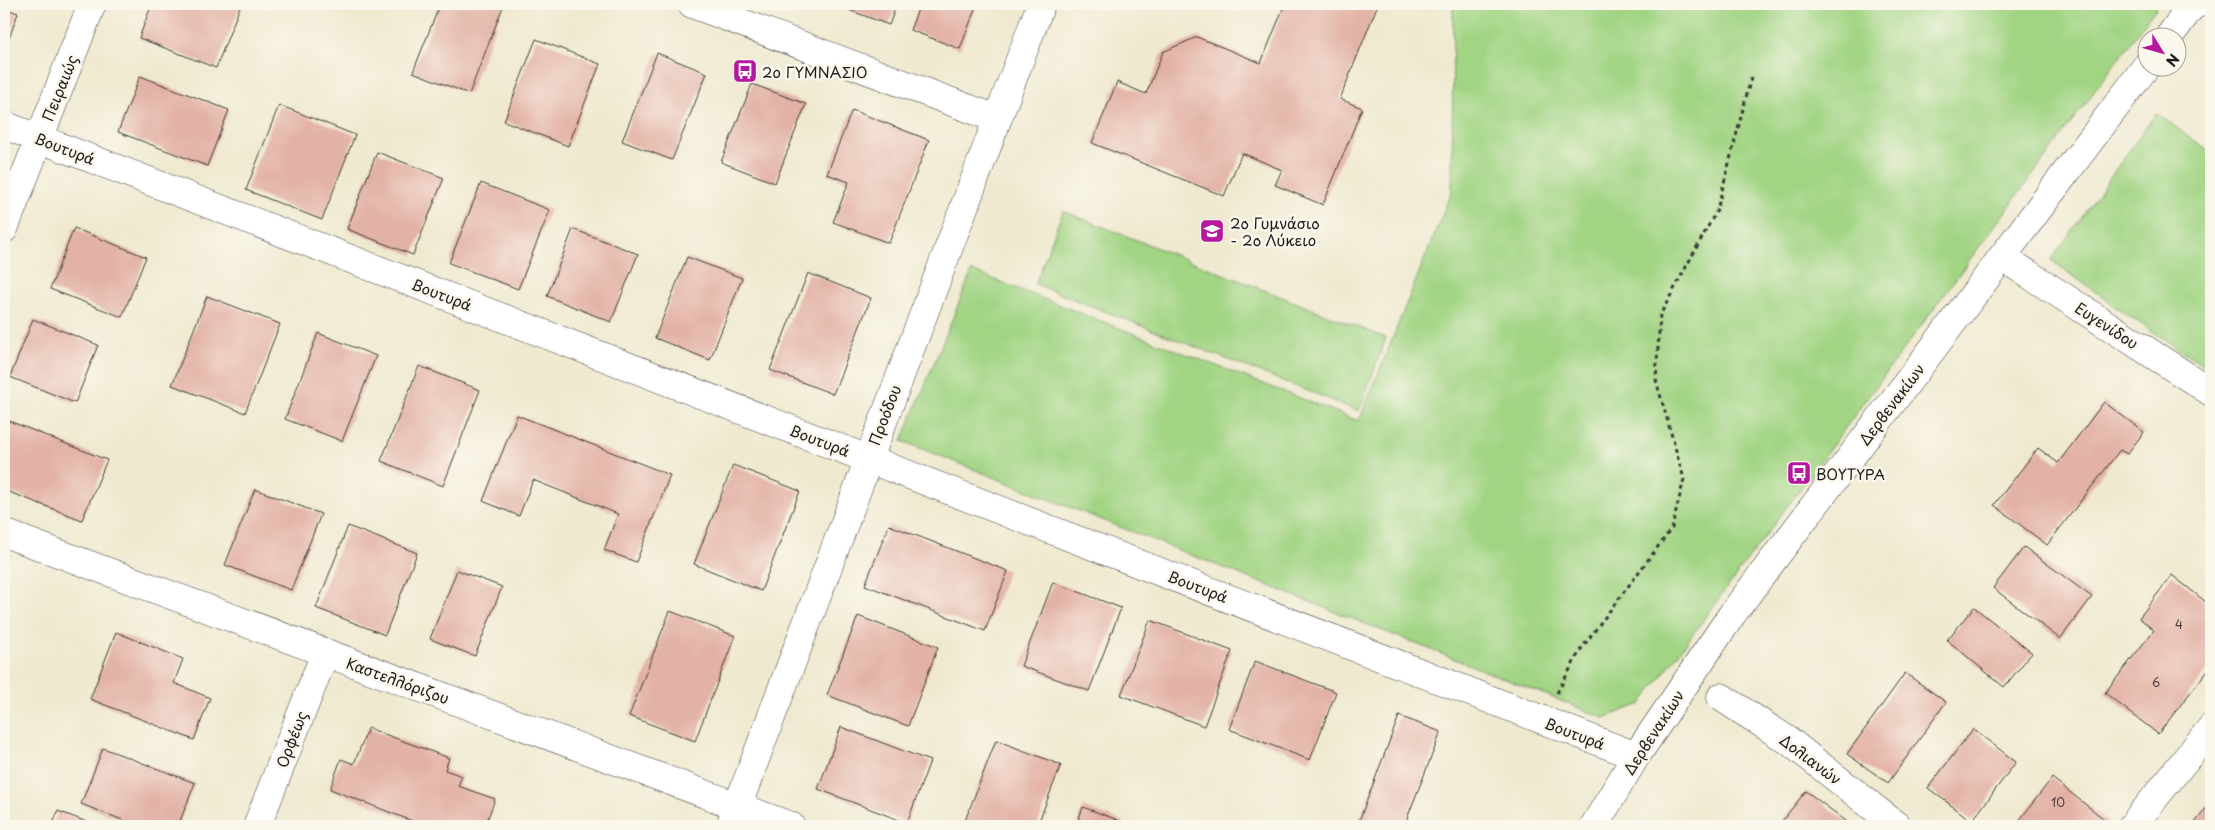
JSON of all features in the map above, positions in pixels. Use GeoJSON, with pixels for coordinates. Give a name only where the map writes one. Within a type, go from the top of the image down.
{"type":"FeatureCollection","features":[{"type":"Feature","properties":{"kind":"street","name":"Πειραιώς"},"geometry":{"type":"LineString","coordinates":[[4,229],[92,4]]}},
{"type":"Feature","properties":{"kind":"street"},"geometry":{"type":"LineString","coordinates":[[692,4],[997,119]]}},
{"type":"Feature","properties":{"kind":"street","name":"Προόδου"},"geometry":{"type":"LineString","coordinates":[[733,816],[1041,4]]}},
{"type":"Feature","properties":{"kind":"street"},"geometry":{"type":"LineString","coordinates":[[2175,28],[2191,7],[2197,4]]}},
{"type":"Feature","properties":{"kind":"street","name":"Δερβενακίων"},"geometry":{"type":"LineString","coordinates":[[1594,826],[1636,756],[1733,612],[2138,77]]}},
{"type":"Feature","properties":{"kind":"street","name":"Βουτυρά"},"geometry":{"type":"LineString","coordinates":[[4,125],[1636,756]]}},
{"type":"Feature","properties":{"kind":"street","name":"Ευγενίδου"},"geometry":{"type":"LineString","coordinates":[[2002,258],[2211,392]]}},
{"type":"Feature","properties":{"kind":"street","name":"Καστελλόριζου"},"geometry":{"type":"LineString","coordinates":[[4,534],[325,653],[733,816],[791,826]]}},
{"type":"Feature","properties":{"kind":"street","name":"Ορφέως"},"geometry":{"type":"LineString","coordinates":[[258,826],[325,653]]}},
{"type":"Feature","properties":{"kind":"street","name":"Δολιανών"},"geometry":{"type":"LineString","coordinates":[[1721,697],[1789,741],[1897,826]]}},
{"type":"Feature","properties":{"kind":"street"},"geometry":{"type":"LineString","coordinates":[[2132,826],[2211,728]]}},
{"type":"Feature","properties":{"kind":"path"},"geometry":{"type":"LineString","coordinates":[[1542,720],[1581,649],[1672,528],[1684,479],[1656,380],[1660,315],[1716,210],[1751,78]]}},
{"type":"Feature","properties":{"kind":"green space"},"geometry":{"type":"Polygon","coordinates":[[[1453,4],[2159,4],[2141,28],[2138,28],[2138,32],[1641,704],[1604,718],[902,441],[972,271],[1359,421],[1452,191],[1453,4]]]}},
{"type":"Feature","properties":{"kind":"green space"},"geometry":{"type":"Polygon","coordinates":[[[2156,113],[2211,152],[2211,370],[2126,314],[2051,260],[2156,113]]]}},
{"type":"Feature","properties":{"kind":"green space"},"geometry":{"type":"Polygon","coordinates":[[[1063,211],[1386,338],[1359,411],[1035,284],[1063,211]]]}},
{"type":"Feature","properties":{"kind":"building"},"geometry":{"type":"Polygon","coordinates":[[[152,4],[241,4],[216,68],[139,38],[152,4]]]}},
{"type":"Feature","properties":{"kind":"building"},"geometry":{"type":"Polygon","coordinates":[[[440,4],[504,4],[469,94],[413,72],[440,4]]]}},
{"type":"Feature","properties":{"kind":"building"},"geometry":{"type":"Polygon","coordinates":[[[842,4],[897,4],[889,25],[841,7],[842,4]]]}},
{"type":"Feature","properties":{"kind":"building"},"geometry":{"type":"Polygon","coordinates":[[[920,4],[977,4],[960,49],[910,30],[920,4]]]}},
{"type":"Feature","properties":{"kind":"building"},"geometry":{"type":"Polygon","coordinates":[[[1285,4],[1378,4],[1340,99],[1362,108],[1323,205],[1275,185],[1282,170],[1242,153],[1224,196],[1092,143],[1117,82],[1146,94],[1163,52],[1197,37],[1261,63],[1285,4]]]}},
{"type":"Feature","properties":{"kind":"building"},"geometry":{"type":"Polygon","coordinates":[[[4,8],[18,13],[4,53],[4,8]]]}},
{"type":"Feature","properties":{"kind":"building"},"geometry":{"type":"Polygon","coordinates":[[[536,39],[600,64],[568,146],[504,121],[536,39]]]}},
{"type":"Feature","properties":{"kind":"building"},"geometry":{"type":"Polygon","coordinates":[[[657,53],[707,73],[672,160],[622,141],[657,53]]]}},
{"type":"Feature","properties":{"kind":"building"},"geometry":{"type":"Polygon","coordinates":[[[140,76],[229,110],[207,166],[118,132],[140,76]]]}},
{"type":"Feature","properties":{"kind":"building"},"geometry":{"type":"Polygon","coordinates":[[[752,84],[806,104],[775,183],[721,162],[752,84]]]}},
{"type":"Feature","properties":{"kind":"building"},"geometry":{"type":"Polygon","coordinates":[[[279,105],[355,135],[322,220],[246,190],[279,105]]]}},
{"type":"Feature","properties":{"kind":"building"},"geometry":{"type":"Polygon","coordinates":[[[852,110],[929,140],[889,243],[833,222],[849,182],[827,174],[852,110]]]}},
{"type":"Feature","properties":{"kind":"building"},"geometry":{"type":"Polygon","coordinates":[[[377,152],[444,178],[413,255],[347,229],[377,152]]]}},
{"type":"Feature","properties":{"kind":"building"},"geometry":{"type":"Polygon","coordinates":[[[481,183],[550,210],[518,289],[449,263],[481,183]]]}},
{"type":"Feature","properties":{"kind":"building"},"geometry":{"type":"Polygon","coordinates":[[[74,228],[146,257],[122,317],[50,289],[74,228]]]}},
{"type":"Feature","properties":{"kind":"building"},"geometry":{"type":"Polygon","coordinates":[[[573,229],[638,254],[611,322],[547,296],[573,229]]]}},
{"type":"Feature","properties":{"kind":"building"},"geometry":{"type":"Polygon","coordinates":[[[687,257],[742,278],[710,360],[655,338],[687,257]]]}},
{"type":"Feature","properties":{"kind":"building"},"geometry":{"type":"Polygon","coordinates":[[[808,273],[871,298],[833,394],[770,370],[808,273]]]}},
{"type":"Feature","properties":{"kind":"building"},"geometry":{"type":"Polygon","coordinates":[[[207,296],[280,324],[245,413],[172,385],[207,296]]]}},
{"type":"Feature","properties":{"kind":"building"},"geometry":{"type":"Polygon","coordinates":[[[33,319],[98,345],[75,403],[10,377],[33,319]]]}},
{"type":"Feature","properties":{"kind":"building"},"geometry":{"type":"Polygon","coordinates":[[[318,333],[376,356],[342,441],[285,419],[318,333]]]}},
{"type":"Feature","properties":{"kind":"building"},"geometry":{"type":"Polygon","coordinates":[[[419,366],[480,390],[443,486],[381,461],[419,366]]]}},
{"type":"Feature","properties":{"kind":"building"},"geometry":{"type":"Polygon","coordinates":[[[2104,402],[2144,432],[2127,454],[2120,450],[2047,545],[1994,505],[2038,448],[2058,463],[2104,402]]]}},
{"type":"Feature","properties":{"kind":"building"},"geometry":{"type":"Polygon","coordinates":[[[517,415],[670,475],[636,562],[604,550],[618,514],[533,480],[519,516],[483,501],[517,415]]]}},
{"type":"Feature","properties":{"kind":"building"},"geometry":{"type":"Polygon","coordinates":[[[4,419],[107,460],[82,520],[4,490],[4,419]]]}},
{"type":"Feature","properties":{"kind":"building"},"geometry":{"type":"Polygon","coordinates":[[[733,465],[800,491],[761,591],[694,564],[733,465]]]}},
{"type":"Feature","properties":{"kind":"building"},"geometry":{"type":"Polygon","coordinates":[[[255,489],[321,514],[291,590],[225,565],[255,489]]]}},
{"type":"Feature","properties":{"kind":"building"},"geometry":{"type":"Polygon","coordinates":[[[889,525],[1008,571],[985,631],[865,585],[889,525]]]}},
{"type":"Feature","properties":{"kind":"building"},"geometry":{"type":"Polygon","coordinates":[[[348,526],[417,553],[385,635],[316,608],[348,526]]]}},
{"type":"Feature","properties":{"kind":"building"},"geometry":{"type":"Polygon","coordinates":[[[2024,547],[2092,597],[2060,639],[1993,588],[2024,547]]]}},
{"type":"Feature","properties":{"kind":"building"},"geometry":{"type":"Polygon","coordinates":[[[457,570],[502,587],[475,656],[430,639],[457,570]]]}},
{"type":"Feature","properties":{"kind":"building"},"geometry":{"type":"Polygon","coordinates":[[[2172,575],[2211,606],[2211,666],[2158,734],[2105,693],[2154,630],[2139,618],[2172,575]]]}},
{"type":"Feature","properties":{"kind":"building"},"geometry":{"type":"Polygon","coordinates":[[[1053,582],[1121,608],[1089,691],[1021,666],[1053,582]]]}},
{"type":"Feature","properties":{"kind":"building"},"geometry":{"type":"Polygon","coordinates":[[[1974,607],[2032,653],[2004,687],[1947,640],[1974,607]]]}},
{"type":"Feature","properties":{"kind":"building"},"geometry":{"type":"Polygon","coordinates":[[[670,611],[735,636],[695,741],[629,716],[670,611]]]}},
{"type":"Feature","properties":{"kind":"building"},"geometry":{"type":"Polygon","coordinates":[[[858,616],[938,647],[908,726],[827,695],[858,616]]]}},
{"type":"Feature","properties":{"kind":"building"},"geometry":{"type":"Polygon","coordinates":[[[1150,620],[1232,651],[1204,726],[1121,695],[1150,620]]]}},
{"type":"Feature","properties":{"kind":"building"},"geometry":{"type":"Polygon","coordinates":[[[116,632],[183,659],[174,683],[210,698],[194,740],[90,699],[116,632]]]}},
{"type":"Feature","properties":{"kind":"building"},"geometry":{"type":"Polygon","coordinates":[[[1255,661],[1336,692],[1310,760],[1229,729],[1255,661]]]}},
{"type":"Feature","properties":{"kind":"building"},"geometry":{"type":"Polygon","coordinates":[[[1905,673],[1946,702],[1888,783],[1847,754],[1905,673]]]}},
{"type":"Feature","properties":{"kind":"building"},"geometry":{"type":"Polygon","coordinates":[[[1399,716],[1441,732],[1404,826],[1374,826],[1359,821],[1399,716]]]}},
{"type":"Feature","properties":{"kind":"building"},"geometry":{"type":"Polygon","coordinates":[[[841,727],[930,761],[907,823],[818,789],[841,727]]]}},
{"type":"Feature","properties":{"kind":"building"},"geometry":{"type":"Polygon","coordinates":[[[368,728],[449,758],[445,770],[462,776],[458,786],[495,799],[485,826],[425,826],[330,789],[341,759],[354,764],[368,728]]]}},
{"type":"Feature","properties":{"kind":"building"},"geometry":{"type":"Polygon","coordinates":[[[1973,729],[2016,762],[1972,821],[1928,788],[1973,729]]]}},
{"type":"Feature","properties":{"kind":"building"},"geometry":{"type":"Polygon","coordinates":[[[996,740],[1061,765],[1037,826],[963,826],[996,740]]]}},
{"type":"Feature","properties":{"kind":"building"},"geometry":{"type":"Polygon","coordinates":[[[103,748],[195,783],[178,826],[138,826],[81,804],[103,748]]]}},
{"type":"Feature","properties":{"kind":"building"},"geometry":{"type":"Polygon","coordinates":[[[2052,778],[2113,826],[2015,826],[2052,778]]]}},
{"type":"Feature","properties":{"kind":"building"},"geometry":{"type":"Polygon","coordinates":[[[1806,791],[1850,824],[1848,826],[1778,826],[1806,791]]]}},
{"type":"Feature","properties":{"kind":"building"},"geometry":{"type":"Polygon","coordinates":[[[2211,802],[2211,826],[2198,826],[2194,824],[2211,802]]]}},
{"type":"Feature","properties":{"kind":"building"},"geometry":{"type":"Polygon","coordinates":[[[1083,807],[1123,822],[1121,826],[1076,826],[1083,807]]]}},
{"type":"Feature","properties":{"kind":"building"},"geometry":{"type":"Polygon","coordinates":[[[58,811],[92,824],[91,826],[52,826],[58,811]]]}},
{"type":"Feature","properties":{"kind":"place","name":"2ο ΓΥΜΝΑΣΙΟ"},"geometry":{"type":"Point","coordinates":[745,71]}},
{"type":"Feature","properties":{"kind":"place","name":"2ο Γυμνάσιο - 2ο Λύκειο"},"geometry":{"type":"Point","coordinates":[1212,231]}},
{"type":"Feature","properties":{"kind":"place","name":"ΒΟΥΤΥΡΑ"},"geometry":{"type":"Point","coordinates":[1799,473]}}]}
